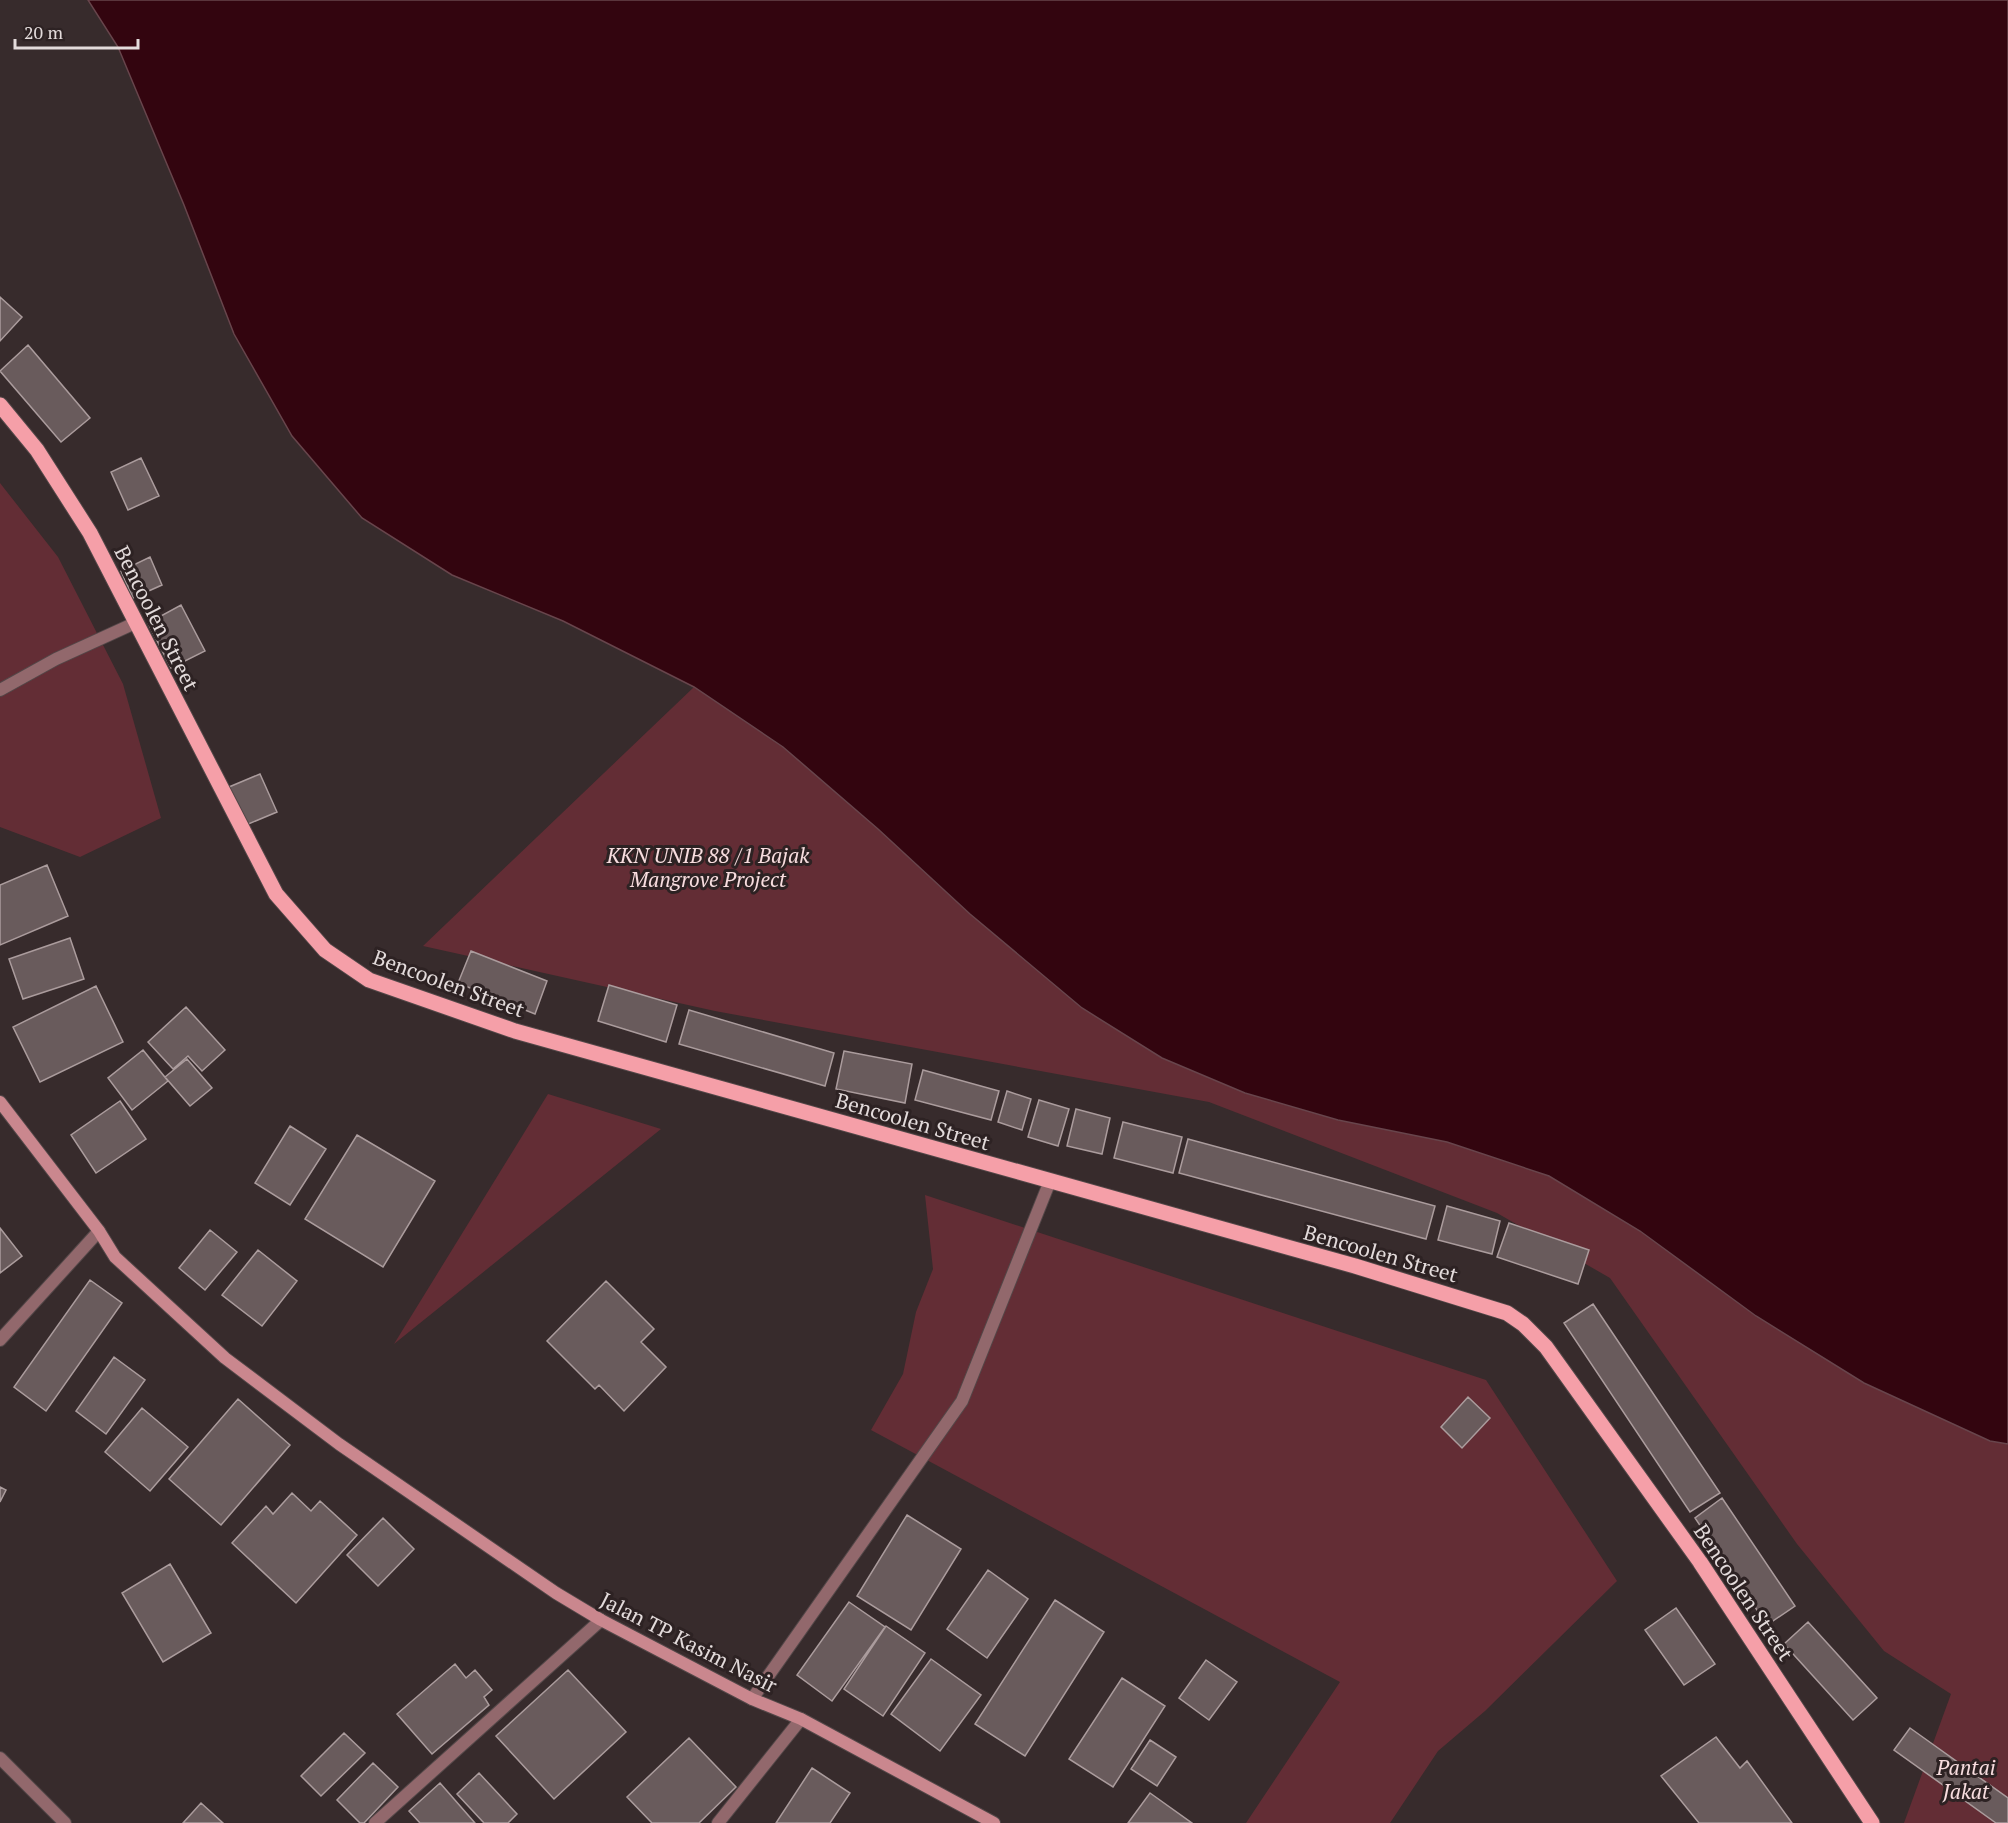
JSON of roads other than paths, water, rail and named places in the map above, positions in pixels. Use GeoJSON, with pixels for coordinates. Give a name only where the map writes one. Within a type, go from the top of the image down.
{"type":"FeatureCollection","features":[{"type":"Feature","properties":{"kind":"main road","name":"Bencoolen Street"},"geometry":{"type":"LineString","coordinates":[[0,405],[37,450],[90,533],[276,894],[325,950],[369,980],[515,1031],[1481,1303],[1507,1313],[1523,1324],[1546,1347],[1700,1562],[1872,1823]]}},
{"type":"Feature","properties":{"kind":"street"},"geometry":{"type":"LineString","coordinates":[[0,690],[56,659],[135,623]]}},
{"type":"Feature","properties":{"kind":"street"},"geometry":{"type":"LineString","coordinates":[[0,1102],[99,1231],[0,1340]]}},
{"type":"Feature","properties":{"kind":"street"},"geometry":{"type":"LineString","coordinates":[[752,1699],[962,1401],[1050,1181]]}},
{"type":"Feature","properties":{"kind":"street","name":"Jalan TP Kasim Nasir"},"geometry":{"type":"LineString","coordinates":[[99,1231],[115,1257],[225,1358],[339,1444],[556,1593],[600,1620],[752,1699],[801,1719],[994,1823]]}},
{"type":"Feature","properties":{"kind":"street"},"geometry":{"type":"LineString","coordinates":[[375,1823],[600,1620]]}},
{"type":"Feature","properties":{"kind":"street"},"geometry":{"type":"LineString","coordinates":[[718,1823],[801,1719]]}},
{"type":"Feature","properties":{"kind":"street"},"geometry":{"type":"LineString","coordinates":[[0,1758],[65,1823]]}},
{"type":"Feature","properties":{"kind":"park label","name":"KKN UNIB 88 /1 Bajak Mangrove Project"},"geometry":{"type":"Point","coordinates":[708,867]}},
{"type":"Feature","properties":{"kind":"park label","name":"Pantai Jakat"},"geometry":{"type":"Point","coordinates":[1966,1779]}}]}
